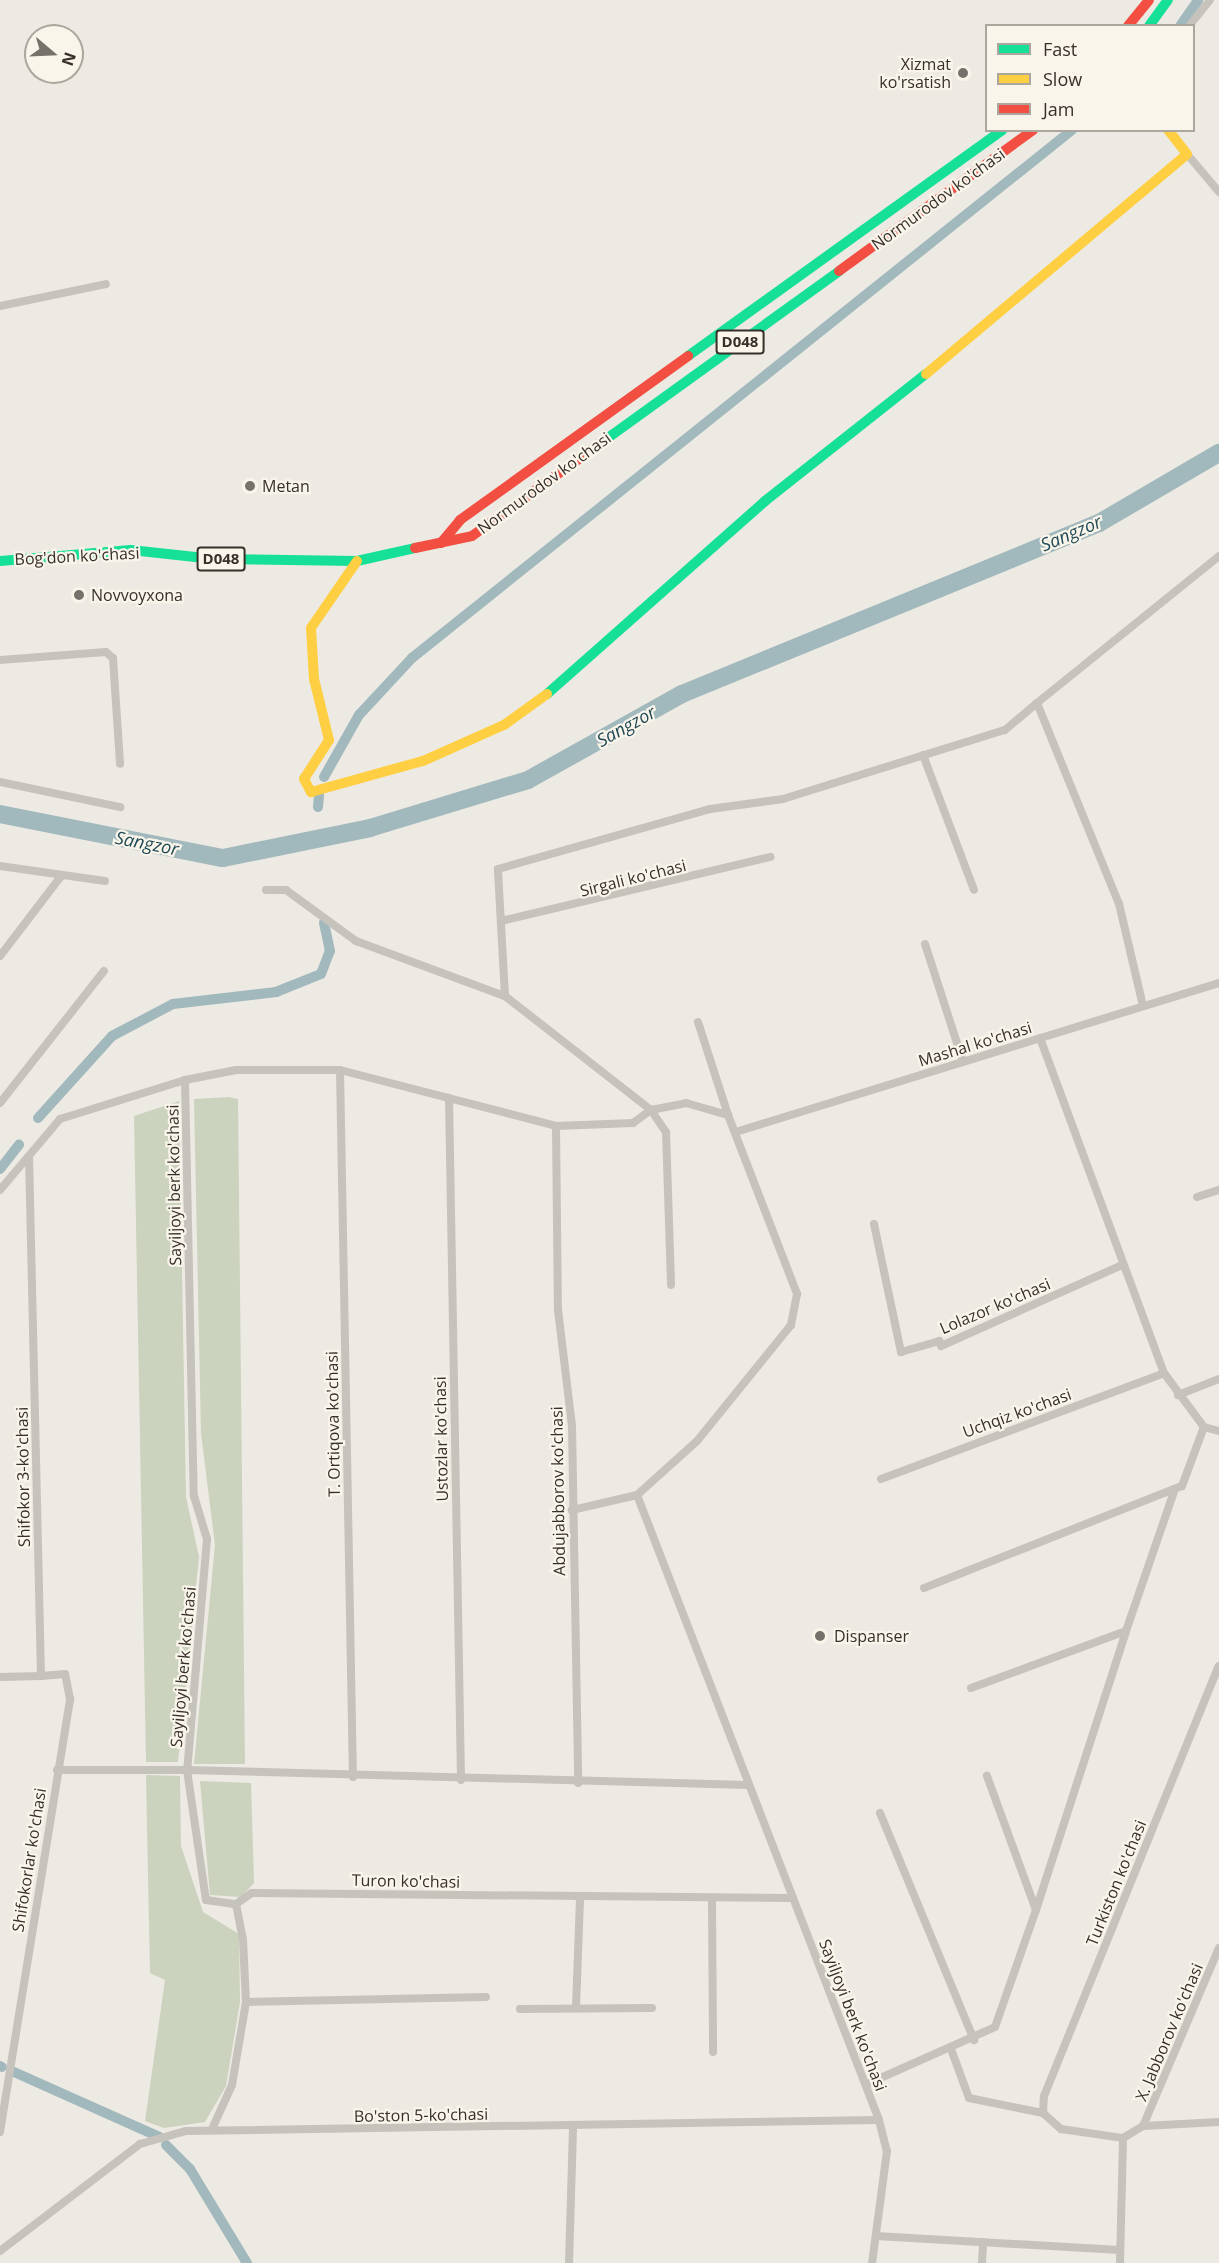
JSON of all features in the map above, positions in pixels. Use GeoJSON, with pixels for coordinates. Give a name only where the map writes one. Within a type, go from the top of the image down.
{"type":"FeatureCollection","features":[{"type":"Feature","properties":{"kind":"main road"},"geometry":{"type":"LineString","coordinates":[[1130,24],[1149,0]]}},
{"type":"Feature","properties":{"kind":"main road"},"geometry":{"type":"LineString","coordinates":[[1150,24],[1168,0]]}},
{"type":"Feature","properties":{"kind":"main road","name":"Normurodov ko'chasi"},"geometry":{"type":"LineString","coordinates":[[441,543],[460,520],[999,132]]}},
{"type":"Feature","properties":{"kind":"main road","name":"Normurodov ko'chasi"},"geometry":{"type":"LineString","coordinates":[[441,543],[472,536],[1030,132]]}},
{"type":"Feature","properties":{"kind":"main road"},"geometry":{"type":"LineString","coordinates":[[357,561],[311,628],[314,679],[329,740],[304,779],[311,792],[423,761],[504,725],[561,684],[765,501],[920,379],[1187,154],[1170,132]]}},
{"type":"Feature","properties":{"kind":"main road","name":"Bog'don ko'chasi"},"geometry":{"type":"LineString","coordinates":[[0,561],[131,550],[214,559],[357,561],[441,543]]}},
{"type":"Feature","properties":{"kind":"street"},"geometry":{"type":"LineString","coordinates":[[1191,24],[1210,0]]}},
{"type":"Feature","properties":{"kind":"street"},"geometry":{"type":"LineString","coordinates":[[1187,154],[1219,192]]}},
{"type":"Feature","properties":{"kind":"street"},"geometry":{"type":"LineString","coordinates":[[0,306],[106,284]]}},
{"type":"Feature","properties":{"kind":"street"},"geometry":{"type":"LineString","coordinates":[[505,996],[498,868],[710,808],[783,799],[1005,730],[1219,556]]}},
{"type":"Feature","properties":{"kind":"street"},"geometry":{"type":"LineString","coordinates":[[0,660],[106,652],[113,658],[120,764]]}},
{"type":"Feature","properties":{"kind":"street"},"geometry":{"type":"LineString","coordinates":[[1037,703],[1119,904],[1143,1006]]}},
{"type":"Feature","properties":{"kind":"street"},"geometry":{"type":"LineString","coordinates":[[923,755],[974,890]]}},
{"type":"Feature","properties":{"kind":"street"},"geometry":{"type":"LineString","coordinates":[[0,782],[120,807]]}},
{"type":"Feature","properties":{"kind":"street","name":"Sirgali ko'chasi"},"geometry":{"type":"LineString","coordinates":[[501,921],[770,857]]}},
{"type":"Feature","properties":{"kind":"street"},"geometry":{"type":"LineString","coordinates":[[0,866],[105,881]]}},
{"type":"Feature","properties":{"kind":"street"},"geometry":{"type":"LineString","coordinates":[[0,956],[62,875]]}},
{"type":"Feature","properties":{"kind":"street"},"geometry":{"type":"LineString","coordinates":[[266,890],[286,890],[356,941],[505,996],[651,1110],[666,1132],[671,1285]]}},
{"type":"Feature","properties":{"kind":"street"},"geometry":{"type":"LineString","coordinates":[[925,944],[963,1062]]}},
{"type":"Feature","properties":{"kind":"street"},"geometry":{"type":"LineString","coordinates":[[0,1103],[104,971]]}},
{"type":"Feature","properties":{"kind":"street","name":"Mashal ko'chasi"},"geometry":{"type":"LineString","coordinates":[[739,1131],[1219,983]]}},
{"type":"Feature","properties":{"kind":"street"},"geometry":{"type":"LineString","coordinates":[[572,1510],[637,1495],[697,1441],[791,1325],[797,1294],[739,1131],[728,1115],[698,1022]]}},
{"type":"Feature","properties":{"kind":"street"},"geometry":{"type":"LineString","coordinates":[[1040,1038],[1122,1265],[1164,1373],[1178,1395],[1204,1427],[1219,1431]]}},
{"type":"Feature","properties":{"kind":"street"},"geometry":{"type":"LineString","coordinates":[[0,1190],[60,1119],[185,1080],[236,1070],[340,1070],[556,1126],[633,1123],[651,1110],[686,1104],[728,1115]]}},
{"type":"Feature","properties":{"kind":"street","name":"T. Ortiqova ko'chasi"},"geometry":{"type":"LineString","coordinates":[[340,1070],[352,1777]]}},
{"type":"Feature","properties":{"kind":"street","name":"Sayiljoyi berk ko'chasi"},"geometry":{"type":"LineString","coordinates":[[185,1080],[194,1496],[207,1539],[187,1770],[461,1780],[748,1785]]}},
{"type":"Feature","properties":{"kind":"street","name":"Ustozlar ko'chasi"},"geometry":{"type":"LineString","coordinates":[[449,1098],[461,1780]]}},
{"type":"Feature","properties":{"kind":"street","name":"Abdujabborov ko'chasi"},"geometry":{"type":"LineString","coordinates":[[556,1126],[558,1310],[572,1425],[578,1783]]}},
{"type":"Feature","properties":{"kind":"street","name":"Shifokor 3-ko'chasi"},"geometry":{"type":"LineString","coordinates":[[29,1157],[41,1676]]}},
{"type":"Feature","properties":{"kind":"street"},"geometry":{"type":"LineString","coordinates":[[1197,1197],[1219,1190]]}},
{"type":"Feature","properties":{"kind":"street","name":"Lolazor ko'chasi"},"geometry":{"type":"LineString","coordinates":[[874,1224],[901,1352],[939,1341],[941,1346],[1122,1265]]}},
{"type":"Feature","properties":{"kind":"street","name":"Uchqiz ko'chasi"},"geometry":{"type":"LineString","coordinates":[[881,1479],[1164,1373]]}},
{"type":"Feature","properties":{"kind":"street"},"geometry":{"type":"LineString","coordinates":[[1178,1395],[1219,1379]]}},
{"type":"Feature","properties":{"kind":"street"},"geometry":{"type":"LineString","coordinates":[[924,1588],[1182,1486],[1204,1427]]}},
{"type":"Feature","properties":{"kind":"street"},"geometry":{"type":"LineString","coordinates":[[867,2084],[974,2040],[995,2027],[1175,1489]]}},
{"type":"Feature","properties":{"kind":"street","name":"Sayiljoyi berk ko'chasi"},"geometry":{"type":"LineString","coordinates":[[637,1495],[748,1785],[867,2084],[879,2120],[887,2151],[872,2263]]}},
{"type":"Feature","properties":{"kind":"street"},"geometry":{"type":"LineString","coordinates":[[971,1688],[1126,1630]]}},
{"type":"Feature","properties":{"kind":"street","name":"Turkiston ko'chasi"},"geometry":{"type":"LineString","coordinates":[[1043,2113],[1044,2096],[1219,1666]]}},
{"type":"Feature","properties":{"kind":"street"},"geometry":{"type":"LineString","coordinates":[[0,1677],[65,1674],[70,1699],[57,1770],[187,1770],[207,1900],[236,1904],[246,2002],[231,2085],[212,2129]]}},
{"type":"Feature","properties":{"kind":"street","name":"Shifokorlar ko'chasi"},"geometry":{"type":"LineString","coordinates":[[0,2132],[57,1770]]}},
{"type":"Feature","properties":{"kind":"street"},"geometry":{"type":"LineString","coordinates":[[987,1776],[1036,1910]]}},
{"type":"Feature","properties":{"kind":"street"},"geometry":{"type":"LineString","coordinates":[[880,1813],[974,2040]]}},
{"type":"Feature","properties":{"kind":"street","name":"Turon ko'chasi"},"geometry":{"type":"LineString","coordinates":[[236,1904],[252,1893],[793,1898]]}},
{"type":"Feature","properties":{"kind":"street"},"geometry":{"type":"LineString","coordinates":[[576,2008],[580,1897]]}},
{"type":"Feature","properties":{"kind":"street"},"geometry":{"type":"LineString","coordinates":[[712,1899],[713,2052]]}},
{"type":"Feature","properties":{"kind":"street","name":"X. Jabborov ko'chasi"},"geometry":{"type":"LineString","coordinates":[[1143,2126],[1219,1948]]}},
{"type":"Feature","properties":{"kind":"street"},"geometry":{"type":"LineString","coordinates":[[246,2002],[486,1997]]}},
{"type":"Feature","properties":{"kind":"street"},"geometry":{"type":"LineString","coordinates":[[520,2009],[652,2008]]}},
{"type":"Feature","properties":{"kind":"street"},"geometry":{"type":"LineString","coordinates":[[951,2049],[969,2098],[1043,2113],[1061,2129],[1123,2138],[1143,2126],[1219,2122]]}},
{"type":"Feature","properties":{"kind":"street","name":"Bo'ston 5-ko'chasi"},"geometry":{"type":"LineString","coordinates":[[0,2251],[140,2144],[212,2129],[573,2126],[879,2120]]}},
{"type":"Feature","properties":{"kind":"street"},"geometry":{"type":"LineString","coordinates":[[569,2263],[573,2126]]}},
{"type":"Feature","properties":{"kind":"street"},"geometry":{"type":"LineString","coordinates":[[1120,2263],[1123,2138]]}},
{"type":"Feature","properties":{"kind":"street"},"geometry":{"type":"LineString","coordinates":[[876,2236],[1120,2250]]}},
{"type":"Feature","properties":{"kind":"street"},"geometry":{"type":"LineString","coordinates":[[982,2263],[983,2242]]}},
{"type":"Feature","properties":{"kind":"green space"},"geometry":{"type":"Polygon","coordinates":[[[229,1097],[238,1099],[245,1764],[194,1764],[215,1545],[201,1433],[194,1099],[229,1097]]]}},
{"type":"Feature","properties":{"kind":"green space"},"geometry":{"type":"Polygon","coordinates":[[[179,1101],[186,1497],[199,1557],[178,1762],[146,1762],[134,1116],[179,1101]]]}},
{"type":"Feature","properties":{"kind":"green space"},"geometry":{"type":"Polygon","coordinates":[[[146,1775],[180,1776],[181,1846],[203,1912],[239,1934],[240,2002],[226,2086],[205,2122],[164,2128],[145,2121],[165,1980],[150,1973],[146,1775]]]}},
{"type":"Feature","properties":{"kind":"green space"},"geometry":{"type":"Polygon","coordinates":[[[200,1781],[251,1783],[254,1883],[241,1897],[210,1895],[200,1781]]]}},
{"type":"Feature","properties":{"kind":"waterway"},"geometry":{"type":"LineString","coordinates":[[1181,24],[1198,0]]}},
{"type":"Feature","properties":{"kind":"waterway"},"geometry":{"type":"LineString","coordinates":[[324,777],[359,715],[412,658],[1070,132]]}},
{"type":"Feature","properties":{"kind":"waterway","name":"Sangzor"},"geometry":{"type":"LineString","coordinates":[[0,814],[223,858],[370,828],[528,780],[682,694],[1099,523],[1219,453]]}},
{"type":"Feature","properties":{"kind":"waterway"},"geometry":{"type":"LineString","coordinates":[[318,807],[319,795]]}},
{"type":"Feature","properties":{"kind":"waterway"},"geometry":{"type":"LineString","coordinates":[[38,1118],[112,1036],[173,1004],[276,992],[321,974],[330,951],[324,923]]}},
{"type":"Feature","properties":{"kind":"waterway"},"geometry":{"type":"LineString","coordinates":[[0,1169],[19,1145]]}},
{"type":"Feature","properties":{"kind":"waterway"},"geometry":{"type":"LineString","coordinates":[[14,2072],[159,2137]]}},
{"type":"Feature","properties":{"kind":"waterway"},"geometry":{"type":"LineString","coordinates":[[166,2145],[190,2169],[247,2263]]}},
{"type":"Feature","properties":{"kind":"traffic: fast"},"geometry":{"type":"LineString","coordinates":[[1150,24],[1168,0]]}},
{"type":"Feature","properties":{"kind":"traffic: fast"},"geometry":{"type":"LineString","coordinates":[[688,356],[999,132]]}},
{"type":"Feature","properties":{"kind":"traffic: fast"},"geometry":{"type":"LineString","coordinates":[[605,440],[839,271]]}},
{"type":"Feature","properties":{"kind":"traffic: fast"},"geometry":{"type":"LineString","coordinates":[[547,694],[765,501],[926,374]]}},
{"type":"Feature","properties":{"kind":"traffic: fast"},"geometry":{"type":"LineString","coordinates":[[0,561],[131,550],[214,559],[357,561],[415,548]]}},
{"type":"Feature","properties":{"kind":"traffic: slow"},"geometry":{"type":"LineString","coordinates":[[926,374],[1187,154],[1170,132]]}},
{"type":"Feature","properties":{"kind":"traffic: slow"},"geometry":{"type":"LineString","coordinates":[[357,561],[311,628],[314,679],[329,740],[304,779],[311,792],[423,761],[504,725],[547,694]]}},
{"type":"Feature","properties":{"kind":"traffic: jam"},"geometry":{"type":"LineString","coordinates":[[1130,24],[1149,0]]}},
{"type":"Feature","properties":{"kind":"traffic: jam"},"geometry":{"type":"LineString","coordinates":[[839,271],[1030,132]]}},
{"type":"Feature","properties":{"kind":"traffic: jam"},"geometry":{"type":"LineString","coordinates":[[441,543],[460,520],[688,356]]}},
{"type":"Feature","properties":{"kind":"traffic: jam"},"geometry":{"type":"LineString","coordinates":[[415,548],[472,536],[605,440]]}},
{"type":"Feature","properties":{"kind":"place","name":"Xizmat ko'rsatish"},"geometry":{"type":"Point","coordinates":[963,73]}},
{"type":"Feature","properties":{"kind":"place","name":"Metan"},"geometry":{"type":"Point","coordinates":[250,486]}},
{"type":"Feature","properties":{"kind":"place","name":"Novvoyxona"},"geometry":{"type":"Point","coordinates":[79,595]}},
{"type":"Feature","properties":{"kind":"place","name":"Dispanser"},"geometry":{"type":"Point","coordinates":[820,1636]}}]}
